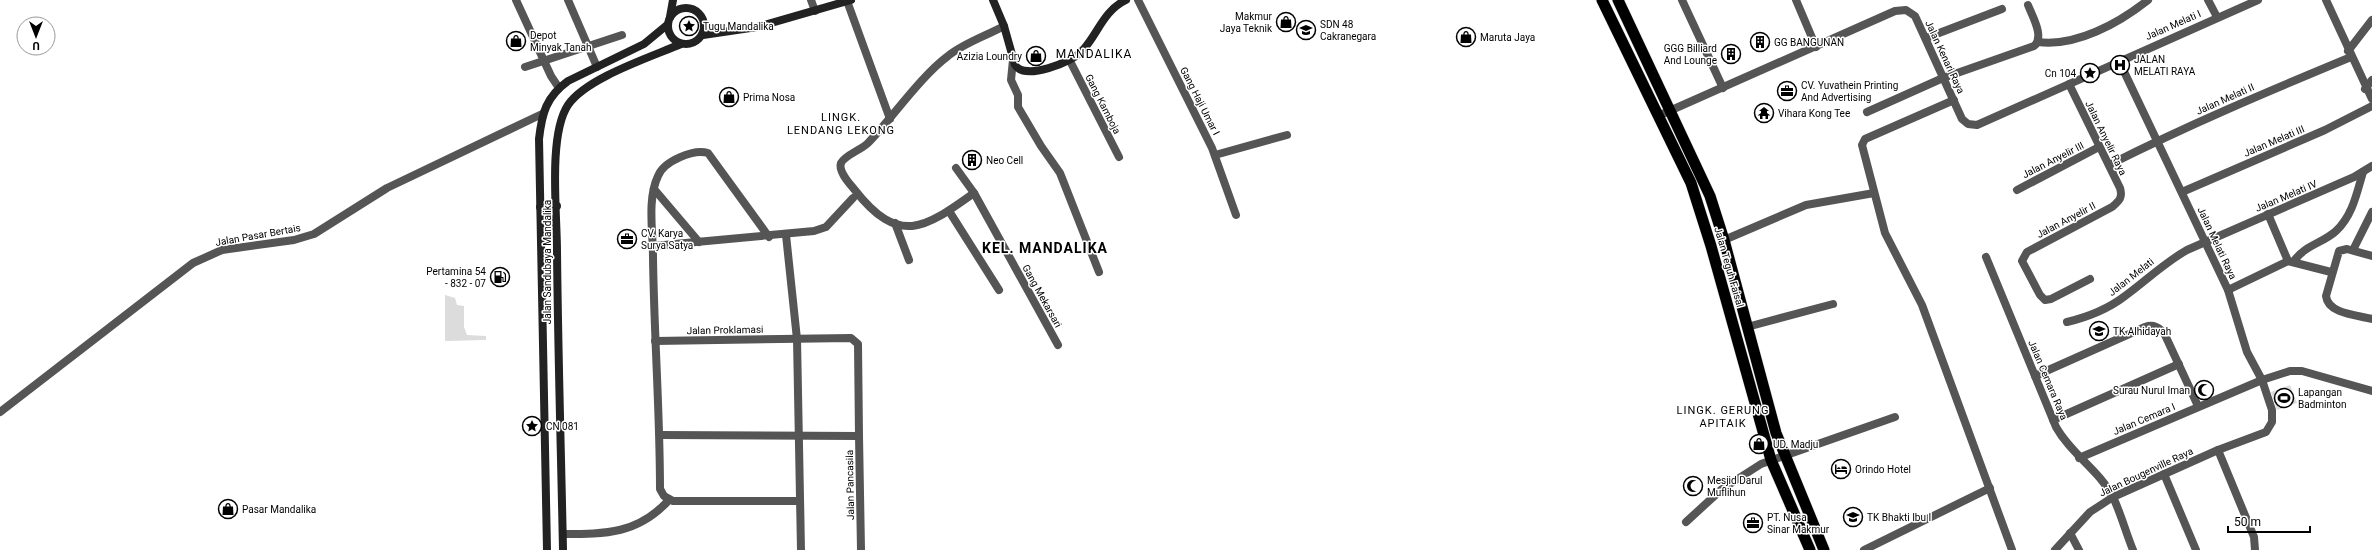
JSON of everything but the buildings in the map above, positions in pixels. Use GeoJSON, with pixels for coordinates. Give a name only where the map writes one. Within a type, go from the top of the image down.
{"type":"FeatureCollection","features":[{"type":"Feature","properties":{"kind":"highway","name":"Jalan Teguh Faisal"},"geometry":{"type":"LineString","coordinates":[[1619,1],[1710,196],[1724,240],[1783,454],[1809,510],[1824,550]]}},
{"type":"Feature","properties":{"kind":"highway","name":"Jalan Teguh Faisal"},"geometry":{"type":"LineString","coordinates":[[1604,4],[1690,183],[1703,219],[1771,460],[1810,550]]}},
{"type":"Feature","properties":{"kind":"highway"},"geometry":{"type":"LineString","coordinates":[[1632,62],[1645,56]]}},
{"type":"Feature","properties":{"kind":"main road"},"geometry":{"type":"LineString","coordinates":[[547,550],[539,139],[542,114],[559,88],[644,44],[668,22],[675,11],[683,8],[691,8],[699,12],[704,19],[705,28],[703,35],[697,42],[689,45],[681,44],[674,40],[669,34],[668,22],[672,0]]}},
{"type":"Feature","properties":{"kind":"main road"},"geometry":{"type":"LineString","coordinates":[[689,0],[691,8]]}},
{"type":"Feature","properties":{"kind":"main road"},"geometry":{"type":"LineString","coordinates":[[993,0],[1004,26],[1013,60],[1019,70],[1028,72],[1070,61],[1083,50],[1108,13],[1126,0]]}},
{"type":"Feature","properties":{"kind":"main road"},"geometry":{"type":"LineString","coordinates":[[703,35],[757,27],[849,1]]}},
{"type":"Feature","properties":{"kind":"main road","name":"Jalan Sandubaya Mandalika"},"geometry":{"type":"LineString","coordinates":[[563,550],[558,351],[557,142],[560,120],[569,103],[592,84],[681,44]]}},
{"type":"Feature","properties":{"kind":"main road"},"geometry":{"type":"LineString","coordinates":[[540,207],[557,206]]}},
{"type":"Feature","properties":{"kind":"main road"},"geometry":{"type":"LineString","coordinates":[[542,351],[558,351]]}},
{"type":"Feature","properties":{"kind":"street"},"geometry":{"type":"LineString","coordinates":[[516,0],[544,62],[559,88]]}},
{"type":"Feature","properties":{"kind":"street"},"geometry":{"type":"LineString","coordinates":[[568,0],[597,67]]}},
{"type":"Feature","properties":{"kind":"street"},"geometry":{"type":"LineString","coordinates":[[811,0],[815,11]]}},
{"type":"Feature","properties":{"kind":"street","name":"Gang Haji Umar I"},"geometry":{"type":"LineString","coordinates":[[1138,0],[1215,155],[1236,215]]}},
{"type":"Feature","properties":{"kind":"street"},"geometry":{"type":"LineString","coordinates":[[1682,0],[1723,88]]}},
{"type":"Feature","properties":{"kind":"street"},"geometry":{"type":"LineString","coordinates":[[1796,0],[1816,47]]}},
{"type":"Feature","properties":{"kind":"street"},"geometry":{"type":"LineString","coordinates":[[1867,112],[1943,78],[2032,46],[2038,42],[2054,43],[2086,35],[2116,22],[2148,0]]}},
{"type":"Feature","properties":{"kind":"street"},"geometry":{"type":"LineString","coordinates":[[2208,0],[2217,17]]}},
{"type":"Feature","properties":{"kind":"street","name":"Jalan Melati I"},"geometry":{"type":"LineString","coordinates":[[2118,61],[2258,0]]}},
{"type":"Feature","properties":{"kind":"street"},"geometry":{"type":"LineString","coordinates":[[2326,0],[2365,89],[2372,99]]}},
{"type":"Feature","properties":{"kind":"street"},"geometry":{"type":"LineString","coordinates":[[849,1],[890,119]]}},
{"type":"Feature","properties":{"kind":"street"},"geometry":{"type":"LineString","coordinates":[[2028,5],[2039,35],[2038,42]]}},
{"type":"Feature","properties":{"kind":"street","name":"Jalan Kenari Raya"},"geometry":{"type":"LineString","coordinates":[[1658,116],[1900,9],[1908,11],[1915,16],[1964,121],[1970,125],[1977,125],[2118,61]]}},
{"type":"Feature","properties":{"kind":"street"},"geometry":{"type":"LineString","coordinates":[[1926,38],[2002,9]]}},
{"type":"Feature","properties":{"kind":"street"},"geometry":{"type":"LineString","coordinates":[[2350,54],[2372,20]]}},
{"type":"Feature","properties":{"kind":"street"},"geometry":{"type":"LineString","coordinates":[[974,193],[949,211],[925,225],[910,226],[895,223],[881,216],[866,203],[841,171],[841,164],[845,159],[864,148],[948,56],[1004,26]]}},
{"type":"Feature","properties":{"kind":"street"},"geometry":{"type":"LineString","coordinates":[[525,67],[588,48],[622,35]]}},
{"type":"Feature","properties":{"kind":"street","name":"Jalan Melati II"},"geometry":{"type":"LineString","coordinates":[[2109,165],[2158,140],[2350,54]]}},
{"type":"Feature","properties":{"kind":"street"},"geometry":{"type":"LineString","coordinates":[[1013,60],[1011,80],[1018,95],[1018,106],[1041,146],[1060,173],[1099,272]]}},
{"type":"Feature","properties":{"kind":"street","name":"Gang Kamboja"},"geometry":{"type":"LineString","coordinates":[[1070,61],[1119,157]]}},
{"type":"Feature","properties":{"kind":"street","name":"Jalan Melati Raya"},"geometry":{"type":"LineString","coordinates":[[2118,61],[2158,140],[2228,290],[2247,352],[2262,380],[2273,418],[2269,430],[2260,435]]}},
{"type":"Feature","properties":{"kind":"street"},"geometry":{"type":"LineString","coordinates":[[2365,89],[2372,80]]}},
{"type":"Feature","properties":{"kind":"street","name":"Jalan Anyelir Raya"},"geometry":{"type":"LineString","coordinates":[[2069,84],[2121,191],[2120,201]]}},
{"type":"Feature","properties":{"kind":"street"},"geometry":{"type":"LineString","coordinates":[[1954,100],[1864,140],[1864,153],[1885,233],[1922,305],[2012,550]]}},
{"type":"Feature","properties":{"kind":"street","name":"Jalan Melati III"},"geometry":{"type":"LineString","coordinates":[[2182,192],[2325,130],[2372,106]]}},
{"type":"Feature","properties":{"kind":"street","name":"Jalan Pasar Bertais"},"geometry":{"type":"LineString","coordinates":[[0,412],[193,263],[222,250],[294,240],[314,234],[388,188],[542,114]]}},
{"type":"Feature","properties":{"kind":"street"},"geometry":{"type":"LineString","coordinates":[[1215,155],[1287,135]]}},
{"type":"Feature","properties":{"kind":"street","name":"Jalan Anyelir III"},"geometry":{"type":"LineString","coordinates":[[2017,190],[2099,147]]}},
{"type":"Feature","properties":{"kind":"street"},"geometry":{"type":"LineString","coordinates":[[769,236],[708,153],[701,151],[692,153],[667,165],[658,174],[654,189],[653,246],[654,341],[660,435],[660,489],[664,496],[669,500],[800,501]]}},
{"type":"Feature","properties":{"kind":"street","name":"Jalan Melati IV"},"geometry":{"type":"LineString","coordinates":[[2206,242],[2364,172],[2372,166]]}},
{"type":"Feature","properties":{"kind":"street","name":"Gang Mekarsari"},"geometry":{"type":"LineString","coordinates":[[956,168],[974,193],[1058,345]]}},
{"type":"Feature","properties":{"kind":"street"},"geometry":{"type":"LineString","coordinates":[[2228,290],[2291,262],[2302,251],[2324,239],[2342,224],[2353,204],[2364,172]]}},
{"type":"Feature","properties":{"kind":"street"},"geometry":{"type":"LineString","coordinates":[[654,189],[699,242]]}},
{"type":"Feature","properties":{"kind":"street"},"geometry":{"type":"LineString","coordinates":[[1724,240],[1806,205],[1874,193]]}},
{"type":"Feature","properties":{"kind":"street"},"geometry":{"type":"LineString","coordinates":[[653,246],[786,235],[826,227],[853,198]]}},
{"type":"Feature","properties":{"kind":"street","name":"Jalan Anyelir II"},"geometry":{"type":"LineString","coordinates":[[2090,279],[2051,299],[2045,300],[2040,296],[2022,265],[2023,257],[2027,252],[2120,201]]}},
{"type":"Feature","properties":{"kind":"street"},"geometry":{"type":"LineString","coordinates":[[949,211],[999,290]]}},
{"type":"Feature","properties":{"kind":"street"},"geometry":{"type":"LineString","coordinates":[[2353,250],[2372,212]]}},
{"type":"Feature","properties":{"kind":"street"},"geometry":{"type":"LineString","coordinates":[[2268,214],[2291,262]]}},
{"type":"Feature","properties":{"kind":"street"},"geometry":{"type":"LineString","coordinates":[[895,223],[909,260]]}},
{"type":"Feature","properties":{"kind":"street"},"geometry":{"type":"LineString","coordinates":[[786,235],[797,339],[801,550]]}},
{"type":"Feature","properties":{"kind":"street","name":"Jalan Melati"},"geometry":{"type":"LineString","coordinates":[[2066,322],[2091,315],[2114,303],[2165,263],[2206,242]]}},
{"type":"Feature","properties":{"kind":"street"},"geometry":{"type":"LineString","coordinates":[[2372,256],[2353,250],[2344,249],[2338,252],[2331,272],[2326,296],[2329,304],[2336,310],[2372,319]]}},
{"type":"Feature","properties":{"kind":"street","name":"Jalan Cemara Raya"},"geometry":{"type":"LineString","coordinates":[[1986,257],[2053,420],[2067,444],[2098,477],[2113,497],[2133,550]]}},
{"type":"Feature","properties":{"kind":"street"},"geometry":{"type":"LineString","coordinates":[[2291,262],[2331,272]]}},
{"type":"Feature","properties":{"kind":"street"},"geometry":{"type":"LineString","coordinates":[[1747,327],[1833,304]]}},
{"type":"Feature","properties":{"kind":"street"},"geometry":{"type":"LineString","coordinates":[[2035,376],[2149,326],[2154,326],[2162,330],[2198,406]]}},
{"type":"Feature","properties":{"kind":"street","name":"Jalan Proklamasi"},"geometry":{"type":"LineString","coordinates":[[654,341],[847,337],[857,342],[859,436]]}},
{"type":"Feature","properties":{"kind":"street"},"geometry":{"type":"LineString","coordinates":[[2053,420],[2179,364]]}},
{"type":"Feature","properties":{"kind":"street","name":"Jalan Cemara I"},"geometry":{"type":"LineString","coordinates":[[2079,458],[2198,406],[2262,380],[2290,371],[2302,371],[2372,391]]}},
{"type":"Feature","properties":{"kind":"street"},"geometry":{"type":"LineString","coordinates":[[1686,522],[1722,489],[1761,464],[1783,454],[1839,438],[1895,417]]}},
{"type":"Feature","properties":{"kind":"street","name":"Jalan Pancasila"},"geometry":{"type":"LineString","coordinates":[[660,435],[859,436],[861,550]]}},
{"type":"Feature","properties":{"kind":"street","name":"Jalan Bougenville Raya"},"geometry":{"type":"LineString","coordinates":[[2055,550],[2090,512],[2113,497],[2218,450],[2260,435]]}},
{"type":"Feature","properties":{"kind":"street"},"geometry":{"type":"LineString","coordinates":[[2218,450],[2254,537],[2256,550]]}},
{"type":"Feature","properties":{"kind":"street"},"geometry":{"type":"LineString","coordinates":[[2164,474],[2196,550]]}},
{"type":"Feature","properties":{"kind":"street"},"geometry":{"type":"LineString","coordinates":[[1864,550],[1990,488]]}},
{"type":"Feature","properties":{"kind":"street"},"geometry":{"type":"LineString","coordinates":[[563,534],[619,532],[639,524],[659,511],[669,500]]}},
{"type":"Feature","properties":{"kind":"street"},"geometry":{"type":"LineString","coordinates":[[2070,532],[2079,550]]}},
{"type":"Feature","properties":{"kind":"shaded area"},"geometry":{"type":"Polygon","coordinates":[[[445,295],[455,298],[457,305],[464,306],[464,327],[467,335],[486,336],[486,340],[445,341],[445,295]]]}},
{"type":"Feature","properties":{"kind":"shaded area","name":"Lapangan Badminton"},"geometry":{"type":"Polygon","coordinates":[[[2290,385],[2297,403],[2277,410],[2271,392],[2290,385]]]}},
{"type":"Feature","properties":{"kind":"place","name":"Makmur Jaya Teknik"},"geometry":{"type":"Point","coordinates":[1286,22]}},
{"type":"Feature","properties":{"kind":"place","name":"Tugu Mandalika"},"geometry":{"type":"Point","coordinates":[689,26]}},
{"type":"Feature","properties":{"kind":"place","name":"SDN 48 Cakranegara"},"geometry":{"type":"Point","coordinates":[1306,30]}},
{"type":"Feature","properties":{"kind":"place","name":"Maruta Jaya"},"geometry":{"type":"Point","coordinates":[1466,37]}},
{"type":"Feature","properties":{"kind":"place","name":"Depot Minyak Tanah"},"geometry":{"type":"Point","coordinates":[516,41]}},
{"type":"Feature","properties":{"kind":"place","name":"GG BANGUNAN"},"geometry":{"type":"Point","coordinates":[1760,42]}},
{"type":"Feature","properties":{"kind":"place","name":"GGG Billiard And Lounge"},"geometry":{"type":"Point","coordinates":[1731,54]}},
{"type":"Feature","properties":{"kind":"place","name":"Azizia Loundry"},"geometry":{"type":"Point","coordinates":[1036,56]}},
{"type":"Feature","properties":{"kind":"place","name":"JALAN MELATI RAYA"},"geometry":{"type":"Point","coordinates":[2120,65]}},
{"type":"Feature","properties":{"kind":"place","name":"Cn 104"},"geometry":{"type":"Point","coordinates":[2090,73]}},
{"type":"Feature","properties":{"kind":"place","name":"CV. Yuvathein Printing And Advertising"},"geometry":{"type":"Point","coordinates":[1787,91]}},
{"type":"Feature","properties":{"kind":"place","name":"Prima Nosa"},"geometry":{"type":"Point","coordinates":[729,97]}},
{"type":"Feature","properties":{"kind":"place","name":"Vihara Kong Tee"},"geometry":{"type":"Point","coordinates":[1764,113]}},
{"type":"Feature","properties":{"kind":"place","name":"Neo Cell"},"geometry":{"type":"Point","coordinates":[972,160]}},
{"type":"Feature","properties":{"kind":"place","name":"CV. Karya Surya Satya"},"geometry":{"type":"Point","coordinates":[627,239]}},
{"type":"Feature","properties":{"kind":"place","name":"Pertamina 54 - 832 - 07"},"geometry":{"type":"Point","coordinates":[500,277]}},
{"type":"Feature","properties":{"kind":"place","name":"TK Alhidayah"},"geometry":{"type":"Point","coordinates":[2099,331]}},
{"type":"Feature","properties":{"kind":"place","name":"Surau Nurul Iman"},"geometry":{"type":"Point","coordinates":[2204,390]}},
{"type":"Feature","properties":{"kind":"place","name":"Lapangan Badminton"},"geometry":{"type":"Point","coordinates":[2284,398]}},
{"type":"Feature","properties":{"kind":"place","name":"CN 081"},"geometry":{"type":"Point","coordinates":[532,426]}},
{"type":"Feature","properties":{"kind":"place","name":"UD. Madju"},"geometry":{"type":"Point","coordinates":[1759,444]}},
{"type":"Feature","properties":{"kind":"place","name":"Orindo Hotel"},"geometry":{"type":"Point","coordinates":[1841,469]}},
{"type":"Feature","properties":{"kind":"place","name":"Mesjid Darul Muflihun"},"geometry":{"type":"Point","coordinates":[1693,486]}},
{"type":"Feature","properties":{"kind":"place","name":"Pasar Mandalika"},"geometry":{"type":"Point","coordinates":[228,509]}},
{"type":"Feature","properties":{"kind":"place","name":"TK Bhakti Ibu I"},"geometry":{"type":"Point","coordinates":[1853,517]}},
{"type":"Feature","properties":{"kind":"place","name":"PT. Nusa Sinar Makmur"},"geometry":{"type":"Point","coordinates":[1753,523]}},
{"type":"Feature","properties":{"kind":"district","name":"MANDALIKA"},"geometry":{"type":"Point","coordinates":[1094,54]}},
{"type":"Feature","properties":{"kind":"district","name":"LINGK. LENDANG LEKONG"},"geometry":{"type":"Point","coordinates":[841,123]}},
{"type":"Feature","properties":{"kind":"district","name":"KEL. MANDALIKA"},"geometry":{"type":"Point","coordinates":[1045,248]}},
{"type":"Feature","properties":{"kind":"district","name":"LINGK. GERUNG APITAIK"},"geometry":{"type":"Point","coordinates":[1723,416]}}]}
